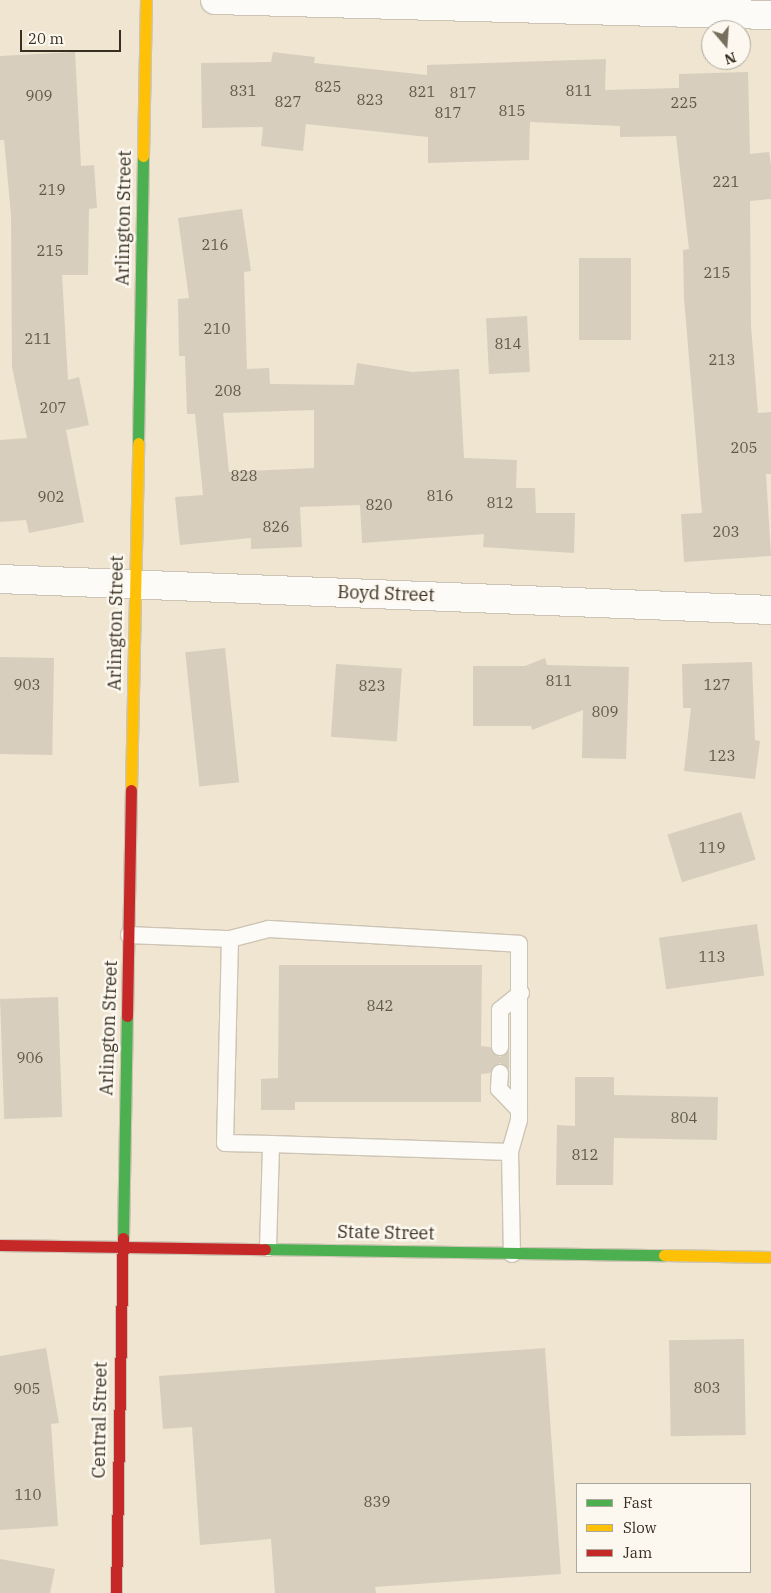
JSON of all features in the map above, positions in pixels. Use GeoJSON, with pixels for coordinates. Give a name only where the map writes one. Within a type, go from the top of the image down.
{"type":"FeatureCollection","features":[{"type":"Feature","properties":{"kind":"main road","name":"Arlington Street"},"geometry":{"type":"LineString","coordinates":[[120,1247],[129,935],[133,584],[146,0]]}},
{"type":"Feature","properties":{"kind":"main road","name":"State Street"},"geometry":{"type":"LineString","coordinates":[[0,1245],[771,1257]]}},
{"type":"Feature","properties":{"kind":"main road","name":"Central Street"},"geometry":{"type":"LineString","coordinates":[[116,1593],[120,1247]]}},
{"type":"Feature","properties":{"kind":"street"},"geometry":{"type":"LineString","coordinates":[[215,0],[771,15]]}},
{"type":"Feature","properties":{"kind":"street","name":"Boyd Street"},"geometry":{"type":"LineString","coordinates":[[0,579],[771,610]]}},
{"type":"Feature","properties":{"kind":"lane"},"geometry":{"type":"LineString","coordinates":[[129,935],[230,939],[269,929],[519,944],[521,993],[519,1110],[510,1152],[512,1254]]}},
{"type":"Feature","properties":{"kind":"lane"},"geometry":{"type":"LineString","coordinates":[[230,939],[225,1143],[510,1152]]}},
{"type":"Feature","properties":{"kind":"lane"},"geometry":{"type":"LineString","coordinates":[[500,1047],[500,1010],[521,993]]}},
{"type":"Feature","properties":{"kind":"lane"},"geometry":{"type":"LineString","coordinates":[[500,1073],[499,1089],[519,1110]]}},
{"type":"Feature","properties":{"kind":"lane"},"geometry":{"type":"LineString","coordinates":[[268,1248],[271,1144]]}},
{"type":"Feature","properties":{"kind":"building"},"geometry":{"type":"Polygon","coordinates":[[[75,52],[81,166],[94,165],[97,208],[89,209],[88,275],[62,275],[68,380],[79,377],[89,425],[66,430],[84,522],[29,533],[26,520],[0,522],[0,440],[27,438],[12,367],[11,215],[4,140],[0,140],[0,56],[75,52]]]}},
{"type":"Feature","properties":{"kind":"building"},"geometry":{"type":"Polygon","coordinates":[[[273,52],[315,57],[314,63],[427,75],[427,65],[606,59],[605,90],[679,88],[679,74],[748,72],[750,154],[769,152],[771,165],[771,199],[750,201],[751,326],[758,413],[771,412],[771,474],[766,474],[771,556],[684,562],[681,514],[702,513],[684,298],[683,250],[689,249],[676,136],[620,137],[620,126],[530,122],[529,160],[428,163],[428,137],[306,124],[303,151],[261,146],[263,127],[202,128],[201,63],[271,62],[273,52]]]}},
{"type":"Feature","properties":{"kind":"building"},"geometry":{"type":"Polygon","coordinates":[[[242,209],[251,271],[244,272],[247,369],[269,368],[270,384],[354,385],[357,363],[412,372],[459,369],[464,458],[517,460],[516,488],[535,488],[536,513],[575,513],[574,553],[483,547],[484,534],[362,543],[360,505],[300,507],[302,547],[251,549],[251,538],[180,545],[175,497],[203,495],[195,414],[187,414],[185,356],[179,356],[178,299],[189,298],[178,218],[242,209]],[[314,410],[223,413],[229,472],[314,468],[314,410]]]}},
{"type":"Feature","properties":{"kind":"building"},"geometry":{"type":"Polygon","coordinates":[[[579,258],[631,258],[631,340],[579,340],[579,258]]]}},
{"type":"Feature","properties":{"kind":"building"},"geometry":{"type":"Polygon","coordinates":[[[527,316],[530,372],[489,374],[486,318],[527,316]]]}},
{"type":"Feature","properties":{"kind":"building"},"geometry":{"type":"Polygon","coordinates":[[[225,648],[239,782],[199,786],[185,652],[225,648]]]}},
{"type":"Feature","properties":{"kind":"building"},"geometry":{"type":"Polygon","coordinates":[[[0,657],[54,658],[52,755],[0,754],[0,657]]]}},
{"type":"Feature","properties":{"kind":"building"},"geometry":{"type":"Polygon","coordinates":[[[545,658],[547,665],[629,667],[626,759],[582,758],[583,710],[532,730],[531,726],[473,726],[473,666],[525,666],[545,658]]]}},
{"type":"Feature","properties":{"kind":"building"},"geometry":{"type":"Polygon","coordinates":[[[752,662],[755,740],[760,741],[755,779],[684,771],[691,708],[683,708],[682,664],[752,662]]]}},
{"type":"Feature","properties":{"kind":"building"},"geometry":{"type":"Polygon","coordinates":[[[336,664],[402,669],[397,741],[331,737],[336,664]]]}},
{"type":"Feature","properties":{"kind":"building"},"geometry":{"type":"Polygon","coordinates":[[[741,812],[756,860],[682,882],[667,835],[741,812]]]}},
{"type":"Feature","properties":{"kind":"building"},"geometry":{"type":"Polygon","coordinates":[[[757,924],[764,975],[666,989],[659,938],[757,924]]]}},
{"type":"Feature","properties":{"kind":"building"},"geometry":{"type":"Polygon","coordinates":[[[279,965],[482,965],[481,1046],[490,1047],[500,1057],[509,1051],[509,1069],[500,1063],[490,1073],[481,1074],[481,1102],[295,1102],[295,1110],[261,1110],[261,1079],[278,1078],[279,965]]]}},
{"type":"Feature","properties":{"kind":"building"},"geometry":{"type":"Polygon","coordinates":[[[58,997],[62,1117],[4,1119],[0,999],[58,997]]]}},
{"type":"Feature","properties":{"kind":"building"},"geometry":{"type":"Polygon","coordinates":[[[575,1077],[614,1077],[614,1095],[718,1097],[717,1140],[614,1138],[613,1185],[556,1185],[557,1125],[575,1126],[575,1077]]]}},
{"type":"Feature","properties":{"kind":"building"},"geometry":{"type":"Polygon","coordinates":[[[744,1339],[746,1435],[671,1436],[669,1340],[744,1339]]]}},
{"type":"Feature","properties":{"kind":"building"},"geometry":{"type":"Polygon","coordinates":[[[46,1348],[59,1423],[51,1424],[58,1526],[0,1530],[0,1356],[46,1348]]]}},
{"type":"Feature","properties":{"kind":"building"},"geometry":{"type":"Polygon","coordinates":[[[545,1348],[561,1574],[375,1587],[376,1593],[275,1593],[271,1539],[200,1545],[192,1427],[163,1429],[159,1376],[545,1348]]]}},
{"type":"Feature","properties":{"kind":"building"},"geometry":{"type":"Polygon","coordinates":[[[0,1559],[55,1569],[50,1593],[0,1593],[0,1559]]]}},
{"type":"Feature","properties":{"kind":"traffic: fast"},"geometry":{"type":"LineString","coordinates":[[138,443],[143,156]]}},
{"type":"Feature","properties":{"kind":"traffic: fast"},"geometry":{"type":"LineString","coordinates":[[123,1238],[127,1016]]}},
{"type":"Feature","properties":{"kind":"traffic: fast"},"geometry":{"type":"LineString","coordinates":[[265,1249],[664,1255]]}},
{"type":"Feature","properties":{"kind":"traffic: slow"},"geometry":{"type":"LineString","coordinates":[[143,156],[146,0]]}},
{"type":"Feature","properties":{"kind":"traffic: slow"},"geometry":{"type":"LineString","coordinates":[[131,790],[138,443]]}},
{"type":"Feature","properties":{"kind":"traffic: slow"},"geometry":{"type":"LineString","coordinates":[[664,1255],[771,1257]]}},
{"type":"Feature","properties":{"kind":"traffic: jam"},"geometry":{"type":"LineString","coordinates":[[127,1016],[131,790]]}},
{"type":"Feature","properties":{"kind":"traffic: jam"},"geometry":{"type":"LineString","coordinates":[[116,1593],[123,1238]]}},
{"type":"Feature","properties":{"kind":"traffic: jam"},"geometry":{"type":"LineString","coordinates":[[0,1245],[265,1249]]}}]}
